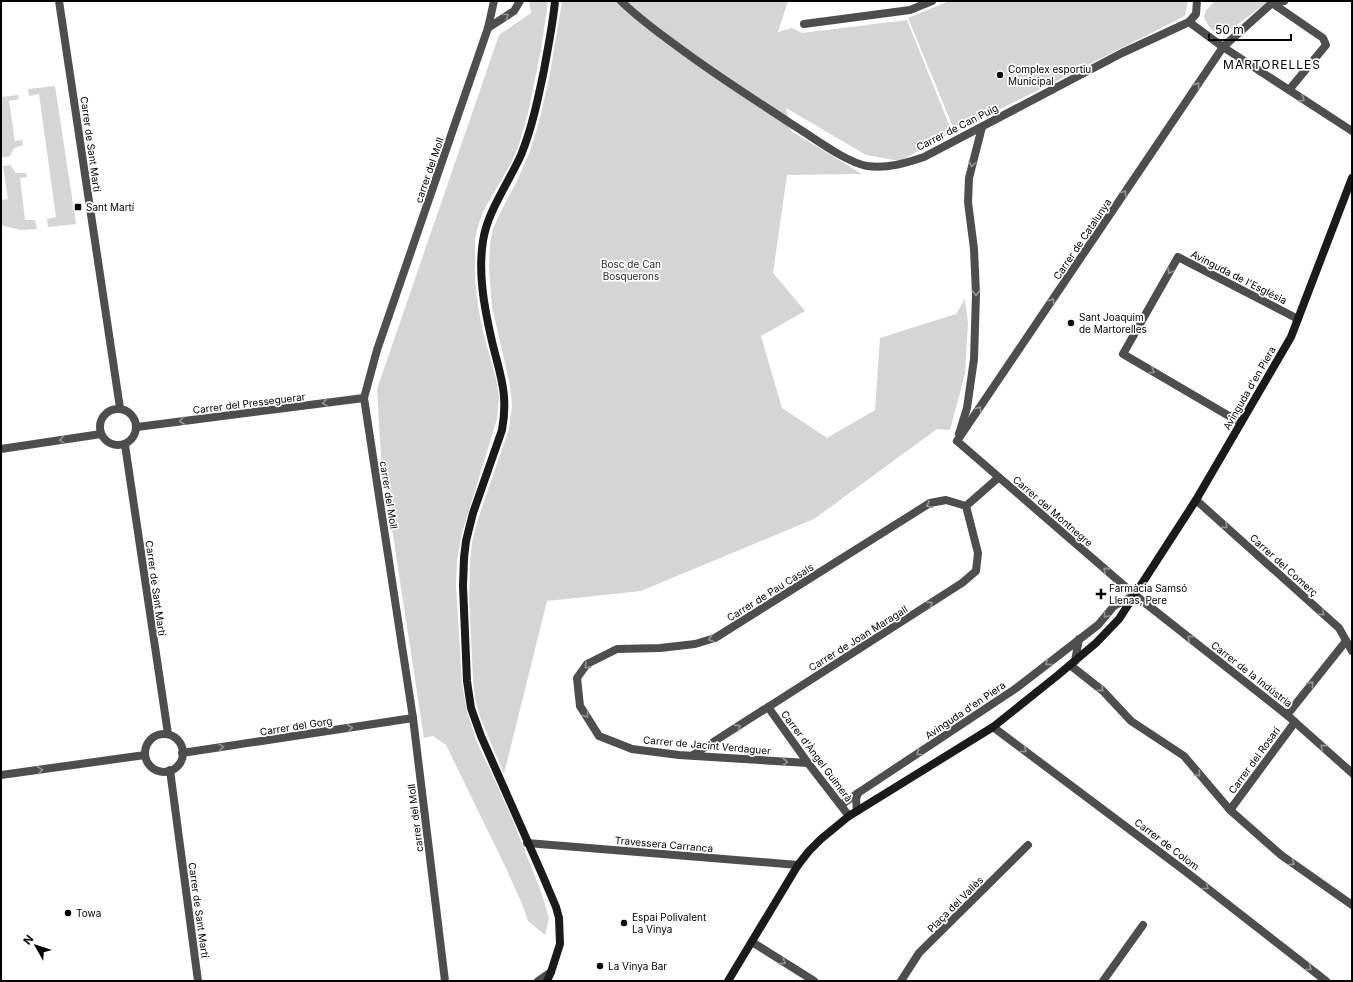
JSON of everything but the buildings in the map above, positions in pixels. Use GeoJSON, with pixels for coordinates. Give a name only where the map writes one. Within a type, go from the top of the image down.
{"type":"FeatureCollection","features":[{"type":"Feature","properties":{"kind":"street","name":"Carrer de Sant Martí"},"geometry":{"type":"LineString","coordinates":[[59,1],[120,408]]}},
{"type":"Feature","properties":{"kind":"street","name":"carrer del Moll"},"geometry":{"type":"LineString","coordinates":[[445,981],[413,718],[364,398],[377,350],[488,28],[494,1]]}},
{"type":"Feature","properties":{"kind":"street"},"geometry":{"type":"LineString","coordinates":[[488,28],[514,10],[520,1]]}},
{"type":"Feature","properties":{"kind":"street"},"geometry":{"type":"LineString","coordinates":[[547,981],[560,944],[559,918],[553,901],[480,736],[471,708],[467,681],[463,570],[466,541],[473,513],[500,436],[504,417],[505,392],[483,293],[481,270],[483,239],[491,216],[514,170],[528,135],[544,67],[555,1]]}},
{"type":"Feature","properties":{"kind":"street","name":"Carrer de Can Puig"},"geometry":{"type":"LineString","coordinates":[[621,1],[649,26],[718,76],[810,136],[854,162],[867,166],[882,167],[902,164],[924,156],[1122,53],[1188,22]]}},
{"type":"Feature","properties":{"kind":"street"},"geometry":{"type":"LineString","coordinates":[[804,24],[910,10],[932,1]]}},
{"type":"Feature","properties":{"kind":"street"},"geometry":{"type":"LineString","coordinates":[[1197,1],[1196,14],[1188,22],[1223,47],[1352,131]]}},
{"type":"Feature","properties":{"kind":"street"},"geometry":{"type":"LineString","coordinates":[[1223,47],[1273,2],[1284,1]]}},
{"type":"Feature","properties":{"kind":"street"},"geometry":{"type":"LineString","coordinates":[[1273,2],[1323,38],[1326,45],[1289,90]]}},
{"type":"Feature","properties":{"kind":"street","name":"Carrer de Catalunya"},"geometry":{"type":"LineString","coordinates":[[958,442],[1223,47]]}},
{"type":"Feature","properties":{"kind":"street"},"geometry":{"type":"LineString","coordinates":[[958,442],[966,408],[974,359],[976,294],[974,249],[968,202],[969,178],[982,126]]}},
{"type":"Feature","properties":{"kind":"street","name":"Avinguda d'en Piera"},"geometry":{"type":"LineString","coordinates":[[728,981],[798,865],[821,839],[849,816],[993,727],[1096,643],[1119,619],[1196,500],[1291,337],[1352,178]]}},
{"type":"Feature","properties":{"kind":"street","name":"Avinguda de l'Església"},"geometry":{"type":"LineString","coordinates":[[1241,423],[1122,354],[1178,257],[1298,319]]}},
{"type":"Feature","properties":{"kind":"street","name":"Carrer del Presseguerar"},"geometry":{"type":"LineString","coordinates":[[137,427],[364,398]]}},
{"type":"Feature","properties":{"kind":"street"},"geometry":{"type":"LineString","coordinates":[[120,408],[129,412],[133,416],[137,427],[136,434],[132,440],[124,445],[116,446],[105,440],[101,434],[100,424],[105,413],[113,409],[120,408]]}},
{"type":"Feature","properties":{"kind":"street"},"geometry":{"type":"LineString","coordinates":[[1,449],[101,434]]}},
{"type":"Feature","properties":{"kind":"street","name":"Carrer del Montnegre"},"geometry":{"type":"LineString","coordinates":[[958,442],[1135,595]]}},
{"type":"Feature","properties":{"kind":"street","name":"Carrer de Sant Martí"},"geometry":{"type":"LineString","coordinates":[[124,445],[168,734]]}},
{"type":"Feature","properties":{"kind":"street"},"geometry":{"type":"LineString","coordinates":[[966,506],[998,478]]}},
{"type":"Feature","properties":{"kind":"street","name":"Carrer de Pau Casals"},"geometry":{"type":"LineString","coordinates":[[577,678],[588,664],[617,649],[660,648],[694,644],[715,638],[930,503],[946,500],[966,506]]}},
{"type":"Feature","properties":{"kind":"street","name":"Carrer del Comerç"},"geometry":{"type":"LineString","coordinates":[[1196,500],[1339,628],[1352,651]]}},
{"type":"Feature","properties":{"kind":"street","name":"Carrer de Joan Maragall"},"geometry":{"type":"LineString","coordinates":[[693,756],[962,583],[976,571],[978,553],[966,506]]}},
{"type":"Feature","properties":{"kind":"street","name":"Avinguda d'en Piera"},"geometry":{"type":"LineString","coordinates":[[841,805],[1014,689],[1098,625],[1114,606],[1135,595]]}},
{"type":"Feature","properties":{"kind":"street","name":"Carrer de la Indústria"},"geometry":{"type":"LineString","coordinates":[[1135,595],[1287,714],[1352,773]]}},
{"type":"Feature","properties":{"kind":"street"},"geometry":{"type":"LineString","coordinates":[[1079,639],[1072,663],[1103,691],[1131,721],[1184,756],[1230,810],[1282,855],[1352,905]]}},
{"type":"Feature","properties":{"kind":"street"},"geometry":{"type":"LineString","coordinates":[[1287,714],[1346,641]]}},
{"type":"Feature","properties":{"kind":"street","name":"Carrer de Jacint Verdaguer"},"geometry":{"type":"LineString","coordinates":[[577,678],[580,706],[600,736],[632,749],[693,756],[808,763]]}},
{"type":"Feature","properties":{"kind":"street","name":"Carrer d'Àngel Guimerà"},"geometry":{"type":"LineString","coordinates":[[768,707],[808,763],[849,816]]}},
{"type":"Feature","properties":{"kind":"street","name":"Carrer del Gorg"},"geometry":{"type":"LineString","coordinates":[[182,753],[413,718]]}},
{"type":"Feature","properties":{"kind":"street","name":"Carrer del Rosari"},"geometry":{"type":"LineString","coordinates":[[1230,810],[1295,722]]}},
{"type":"Feature","properties":{"kind":"street","name":"Carrer de Colom"},"geometry":{"type":"LineString","coordinates":[[993,727],[1185,870],[1326,981]]}},
{"type":"Feature","properties":{"kind":"street"},"geometry":{"type":"LineString","coordinates":[[168,734],[179,742],[182,753],[181,760],[177,765],[170,770],[162,771],[155,770],[150,765],[145,755],[145,748],[152,738],[157,735],[168,734]]}},
{"type":"Feature","properties":{"kind":"street"},"geometry":{"type":"LineString","coordinates":[[1,775],[145,755]]}},
{"type":"Feature","properties":{"kind":"street","name":"Carrer de Sant Martí"},"geometry":{"type":"LineString","coordinates":[[170,770],[198,981]]}},
{"type":"Feature","properties":{"kind":"street"},"geometry":{"type":"LineString","coordinates":[[857,811],[856,799],[858,793]]}},
{"type":"Feature","properties":{"kind":"street","name":"Travessera Carranca"},"geometry":{"type":"LineString","coordinates":[[527,843],[798,865]]}},
{"type":"Feature","properties":{"kind":"street","name":"Plaça del Vallès"},"geometry":{"type":"LineString","coordinates":[[901,981],[919,953],[1028,845]]}},
{"type":"Feature","properties":{"kind":"street"},"geometry":{"type":"LineString","coordinates":[[1103,981],[1143,925]]}},
{"type":"Feature","properties":{"kind":"street"},"geometry":{"type":"LineString","coordinates":[[752,942],[814,981]]}},
{"type":"Feature","properties":{"kind":"street"},"geometry":{"type":"LineString","coordinates":[[538,981],[551,972]]}},
{"type":"Feature","properties":{"kind":"green space"},"geometry":{"type":"Polygon","coordinates":[[[529,1],[548,1],[541,50],[528,113],[519,145],[511,163],[484,210],[475,239],[475,280],[478,306],[499,397],[497,419],[462,533],[457,560],[456,585],[462,683],[467,712],[477,742],[511,816],[540,889],[549,918],[545,935],[528,921],[506,868],[446,745],[433,736],[424,738],[381,457],[377,389],[499,35],[531,13],[529,1]]]}},
{"type":"Feature","properties":{"kind":"green space","name":"Bosc de Can Bosquerons"},"geometry":{"type":"Polygon","coordinates":[[[562,1],[788,1],[778,32],[792,28],[802,33],[907,20],[952,132],[900,161],[866,155],[786,108],[791,131],[862,174],[787,175],[773,273],[805,311],[761,336],[782,408],[827,438],[875,410],[880,338],[956,314],[965,299],[968,323],[965,374],[950,430],[937,429],[814,519],[641,591],[547,601],[504,774],[480,717],[475,699],[469,597],[472,542],[478,519],[509,429],[512,406],[510,385],[492,307],[489,267],[490,243],[493,229],[499,215],[518,179],[530,151],[539,122],[549,79],[562,1]]]}},
{"type":"Feature","properties":{"kind":"green space","name":"Complex esportiu Municipal"},"geometry":{"type":"Polygon","coordinates":[[[949,1],[1188,1],[1185,16],[955,132],[908,18],[949,1]]]}},
{"type":"Feature","properties":{"kind":"green space"},"geometry":{"type":"Polygon","coordinates":[[[1215,1],[1267,2],[1236,26],[1220,33],[1212,30],[1204,17],[1206,10],[1215,1]]]}},
{"type":"Feature","properties":{"kind":"green space"},"geometry":{"type":"Polygon","coordinates":[[[55,86],[76,224],[48,227],[47,219],[56,217],[39,94],[29,96],[28,89],[55,86]]]}},
{"type":"Feature","properties":{"kind":"green space"},"geometry":{"type":"Polygon","coordinates":[[[18,95],[19,99],[9,101],[15,141],[22,140],[23,145],[14,148],[9,157],[2,157],[1,97],[18,95]]]}},
{"type":"Feature","properties":{"kind":"green space"},"geometry":{"type":"Polygon","coordinates":[[[10,165],[16,173],[26,173],[27,177],[20,178],[25,220],[35,220],[37,229],[20,230],[1,225],[1,200],[8,199],[3,166],[10,165]]]}},
{"type":"Feature","properties":{"kind":"place","name":"Complex esportiu Municipal"},"geometry":{"type":"Point","coordinates":[1000,75]}},
{"type":"Feature","properties":{"kind":"place","name":"Sant Martí"},"geometry":{"type":"Point","coordinates":[78,207]}},
{"type":"Feature","properties":{"kind":"place","name":"Sant Joaquim de Martorelles"},"geometry":{"type":"Point","coordinates":[1071,323]}},
{"type":"Feature","properties":{"kind":"place","name":"Farmàcia Samsó Llenas, Pere"},"geometry":{"type":"Point","coordinates":[1101,594]}},
{"type":"Feature","properties":{"kind":"place","name":"Towa"},"geometry":{"type":"Point","coordinates":[68,913]}},
{"type":"Feature","properties":{"kind":"place","name":"Espai Polivalent La Vinya"},"geometry":{"type":"Point","coordinates":[624,923]}},
{"type":"Feature","properties":{"kind":"place","name":"La Vinya Bar"},"geometry":{"type":"Point","coordinates":[600,966]}},
{"type":"Feature","properties":{"kind":"district","name":"MARTORELLES"},"geometry":{"type":"Point","coordinates":[1272,65]}}]}
